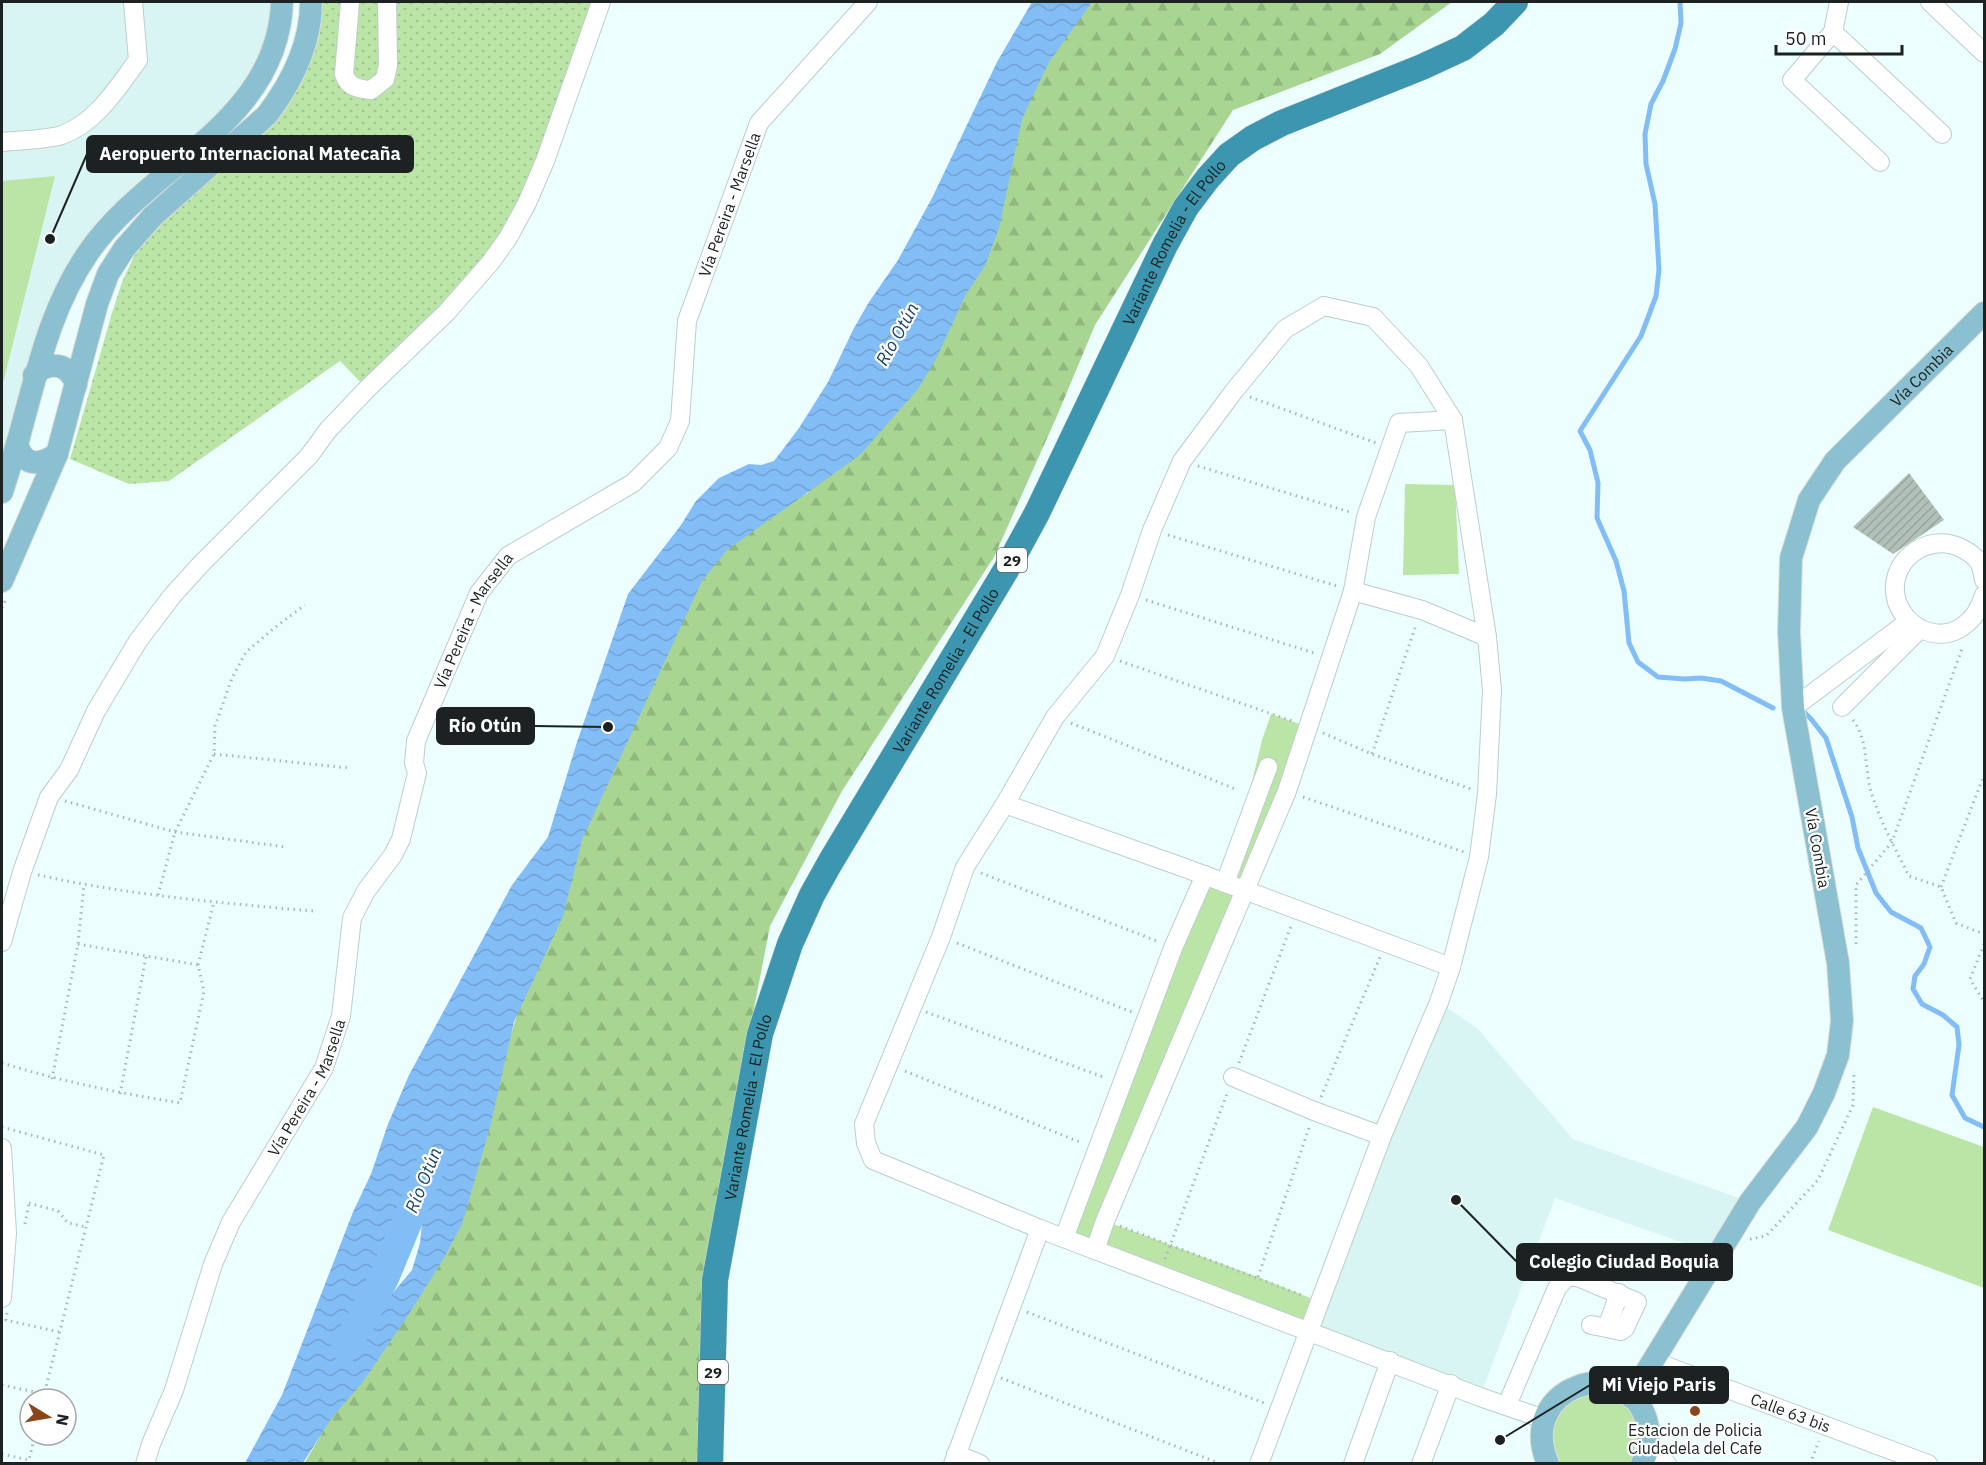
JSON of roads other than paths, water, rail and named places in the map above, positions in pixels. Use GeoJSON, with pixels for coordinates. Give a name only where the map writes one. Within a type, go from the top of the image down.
{"type":"FeatureCollection","features":[{"type":"Feature","properties":{"kind":"highway","name":"Variante Romelia - El Pollo"},"geometry":{"type":"LineString","coordinates":[[710,1464],[715,1280],[760,1034],[790,944],[812,895],[831,861],[1006,570],[1037,513],[1175,226],[1208,177],[1229,156],[1253,138],[1282,123],[1463,48],[1494,24],[1515,2]]}},
{"type":"Feature","properties":{"kind":"main road"},"geometry":{"type":"LineString","coordinates":[[2,492],[17,444],[34,375],[57,310],[72,279],[88,253],[110,225],[135,200],[225,123],[251,92],[274,49],[282,2]]}},
{"type":"Feature","properties":{"kind":"main road"},"geometry":{"type":"LineString","coordinates":[[2,581],[57,453],[97,304],[108,274],[124,249],[153,216],[267,115],[292,76],[302,52],[308,33],[311,2]]}},
{"type":"Feature","properties":{"kind":"main road","name":"Vía Combia"},"geometry":{"type":"LineString","coordinates":[[1631,1397],[1750,1202],[1807,1128],[1824,1093],[1838,1055],[1842,1021],[1838,963],[1793,708],[1789,632],[1791,558],[1809,500],[1835,461],[1983,317]]}},
{"type":"Feature","properties":{"kind":"main road"},"geometry":{"type":"LineString","coordinates":[[34,375],[49,365],[58,365],[70,372],[76,385]]}},
{"type":"Feature","properties":{"kind":"main road"},"geometry":{"type":"LineString","coordinates":[[17,444],[24,458],[32,462],[45,461],[57,453]]}},
{"type":"Feature","properties":{"kind":"main road"},"geometry":{"type":"LineString","coordinates":[[1548,1464],[1542,1449],[1541,1434],[1544,1419],[1551,1406],[1562,1395],[1582,1385],[1604,1384],[1619,1388],[1631,1397],[1644,1414],[1649,1435],[1651,1461]]}},
{"type":"Feature","properties":{"kind":"street"},"geometry":{"type":"LineString","coordinates":[[2,142],[60,135],[86,124],[138,60],[133,2]]}},
{"type":"Feature","properties":{"kind":"street"},"geometry":{"type":"LineString","coordinates":[[350,2],[344,74],[351,86],[371,90],[385,79],[388,65],[387,2]]}},
{"type":"Feature","properties":{"kind":"street"},"geometry":{"type":"LineString","coordinates":[[2,942],[22,872],[49,797],[69,770],[96,711],[119,670],[172,596],[201,564],[309,456],[328,430],[367,389],[447,312],[496,255],[527,203],[545,161],[601,2]]}},
{"type":"Feature","properties":{"kind":"street","name":"Vía Pereira - Marsella"},"geometry":{"type":"LineString","coordinates":[[145,1464],[174,1390],[213,1264],[231,1222],[324,1068],[341,1016],[352,918],[366,891],[393,855],[401,838],[417,773],[414,762],[416,741],[479,593],[508,556],[633,483],[668,448],[680,421],[687,321],[759,123],[868,2]]}},
{"type":"Feature","properties":{"kind":"street"},"geometry":{"type":"LineString","coordinates":[[1839,2],[1833,32],[1792,80],[1880,162]]}},
{"type":"Feature","properties":{"kind":"street"},"geometry":{"type":"LineString","coordinates":[[1930,2],[1984,53]]}},
{"type":"Feature","properties":{"kind":"street"},"geometry":{"type":"LineString","coordinates":[[1833,32],[1942,134]]}},
{"type":"Feature","properties":{"kind":"street"},"geometry":{"type":"LineString","coordinates":[[1259,1464],[1280,1410],[1309,1331],[1382,1136],[1452,966],[1479,856],[1487,794],[1492,690],[1487,637],[1453,420],[1419,366],[1372,317],[1324,306],[1285,329],[1234,391],[1182,461],[1152,530],[1130,595],[1105,656],[1056,717],[965,867],[941,937],[864,1124],[866,1143],[873,1160],[1040,1229],[1309,1331],[1390,1362],[1451,1384],[1480,1397],[1544,1419]]}},
{"type":"Feature","properties":{"kind":"street"},"geometry":{"type":"LineString","coordinates":[[1095,1250],[1105,1221],[1287,791],[1353,591],[1366,517],[1399,423],[1453,420]]}},
{"type":"Feature","properties":{"kind":"street"},"geometry":{"type":"LineString","coordinates":[[1984,580],[1979,562],[1966,551],[1953,544],[1938,542],[1923,546],[1901,565],[1896,579],[1895,595],[1900,609],[1915,625],[1934,633],[1948,633],[1962,628],[1981,608],[1984,595]]}},
{"type":"Feature","properties":{"kind":"street"},"geometry":{"type":"LineString","coordinates":[[1353,591],[1422,610],[1487,637]]}},
{"type":"Feature","properties":{"kind":"street"},"geometry":{"type":"LineString","coordinates":[[1793,708],[1915,625]]}},
{"type":"Feature","properties":{"kind":"street"},"geometry":{"type":"LineString","coordinates":[[1842,706],[1915,625]]}},
{"type":"Feature","properties":{"kind":"street"},"geometry":{"type":"LineString","coordinates":[[1225,883],[1268,766]]}},
{"type":"Feature","properties":{"kind":"street"},"geometry":{"type":"LineString","coordinates":[[1005,804],[1452,966]]}},
{"type":"Feature","properties":{"kind":"street"},"geometry":{"type":"LineString","coordinates":[[1064,1238],[1173,948],[1205,875]]}},
{"type":"Feature","properties":{"kind":"street"},"geometry":{"type":"LineString","coordinates":[[1233,1077],[1314,1112],[1382,1136]]}},
{"type":"Feature","properties":{"kind":"street"},"geometry":{"type":"LineString","coordinates":[[2,1148],[7,1233],[2,1298]]}},
{"type":"Feature","properties":{"kind":"street"},"geometry":{"type":"LineString","coordinates":[[980,1464],[954,1459],[1040,1229]]}},
{"type":"Feature","properties":{"kind":"street"},"geometry":{"type":"LineString","coordinates":[[1508,1405],[1557,1288],[1564,1280],[1571,1276],[1580,1278],[1635,1300],[1636,1304],[1625,1328],[1621,1331],[1599,1326]]}},
{"type":"Feature","properties":{"kind":"street","name":"Calle 63 bis"},"geometry":{"type":"LineString","coordinates":[[1653,1361],[1928,1464]]}},
{"type":"Feature","properties":{"kind":"street"},"geometry":{"type":"LineString","coordinates":[[1353,1464],[1390,1362]]}},
{"type":"Feature","properties":{"kind":"street"},"geometry":{"type":"LineString","coordinates":[[1421,1464],[1451,1384]]}},
{"type":"Feature","properties":{"kind":"water","name":"Río Otún"},"geometry":{"type":"Polygon","coordinates":[[[1032,2],[1092,2],[1049,62],[1022,119],[999,228],[985,266],[966,294],[936,359],[918,389],[860,455],[727,550],[702,581],[582,840],[563,916],[514,1022],[490,1127],[462,1224],[444,1258],[362,1383],[331,1419],[303,1463],[245,1463],[282,1395],[409,1075],[512,885],[548,837],[577,742],[628,594],[681,525],[696,501],[719,478],[749,464],[761,465],[774,461],[799,428],[828,382],[869,302],[898,260],[932,198],[997,62],[1032,2]],[[411,1195],[397,1209],[385,1237],[366,1312],[380,1308],[412,1270],[420,1243],[424,1204],[411,1195]]]}},
{"type":"Feature","properties":{"kind":"waterway"},"geometry":{"type":"LineString","coordinates":[[1680,2],[1681,23],[1675,49],[1651,104],[1645,134],[1646,164],[1655,204],[1659,270],[1656,296],[1641,336],[1580,431],[1590,450],[1598,483],[1597,518],[1616,561],[1624,591],[1629,643],[1638,662],[1658,677],[1721,681],[1773,708]]}},
{"type":"Feature","properties":{"kind":"waterway"},"geometry":{"type":"LineString","coordinates":[[1802,710],[1826,738],[1852,817],[1858,848],[1876,893],[1891,912],[1921,928],[1930,947],[1924,964],[1915,976],[1913,989],[1922,1004],[1943,1015],[1957,1027],[1959,1045],[1952,1095],[1965,1118],[1984,1127]]}},
{"type":"Feature","properties":{"kind":"waterway","name":"Río Otún"},"geometry":{"type":"LineString","coordinates":[[346,1347],[384,1278],[432,1162]]}},
{"type":"Feature","properties":{"kind":"place","name":"Aeropuerto Internacional Matecaña"},"geometry":{"type":"Point","coordinates":[50,239]}},
{"type":"Feature","properties":{"kind":"place","name":"Río Otún"},"geometry":{"type":"Point","coordinates":[608,727]}},
{"type":"Feature","properties":{"kind":"place","name":"Colegio Ciudad Boquia"},"geometry":{"type":"Point","coordinates":[1456,1200]}},
{"type":"Feature","properties":{"kind":"place","name":"Estacion de Policia Ciudadela del Cafe"},"geometry":{"type":"Point","coordinates":[1695,1411]}},
{"type":"Feature","properties":{"kind":"place","name":"Mi Viejo Paris"},"geometry":{"type":"Point","coordinates":[1500,1440]}}]}
